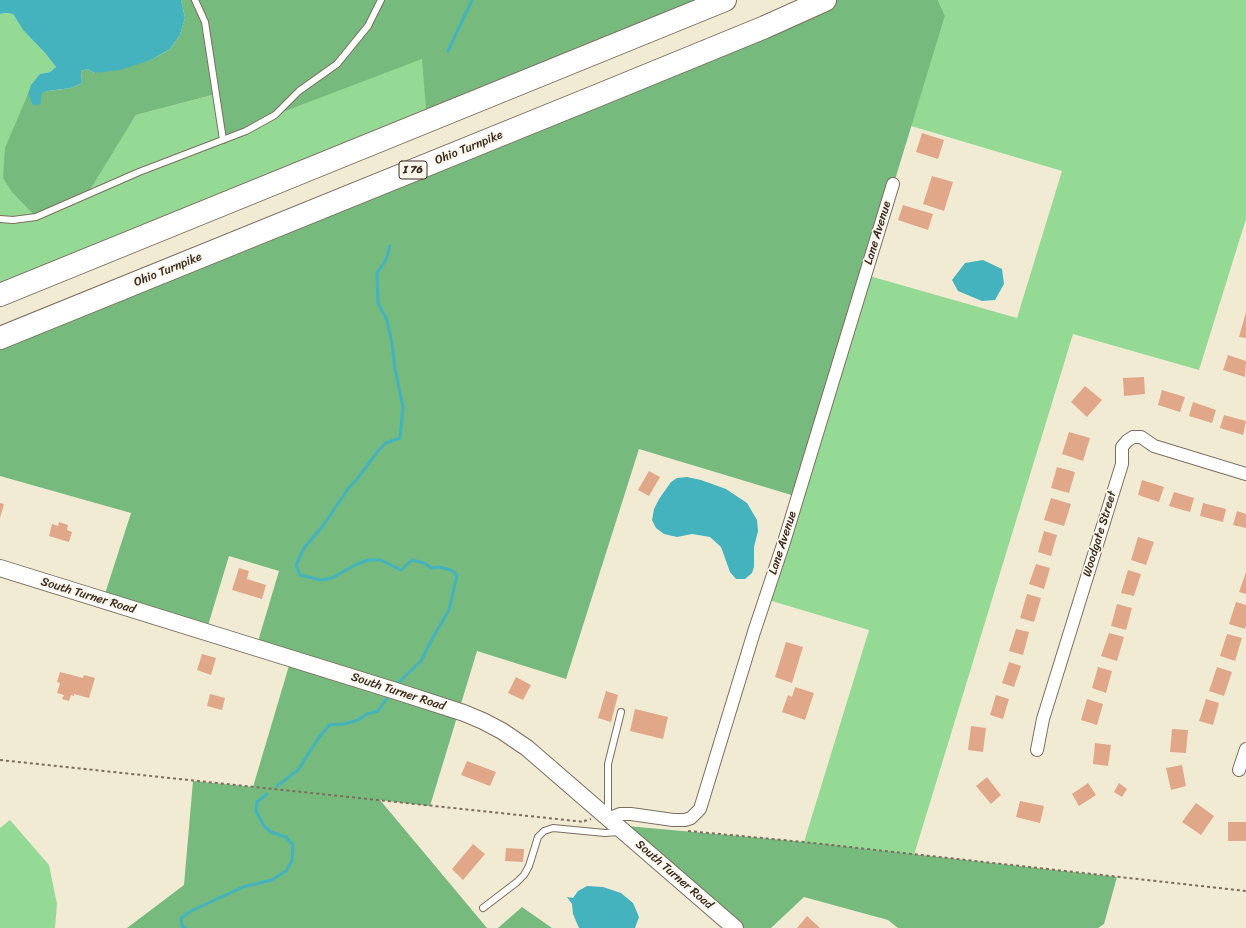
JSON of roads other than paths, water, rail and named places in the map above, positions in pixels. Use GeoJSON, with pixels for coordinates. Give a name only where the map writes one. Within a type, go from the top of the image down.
{"type":"FeatureCollection","features":[{"type":"Feature","properties":{"kind":"highway"},"geometry":{"type":"LineString","coordinates":[[0,295],[725,0]]}},
{"type":"Feature","properties":{"kind":"highway","name":"Ohio Turnpike"},"geometry":{"type":"LineString","coordinates":[[0,338],[615,88],[825,0]]}},
{"type":"Feature","properties":{"kind":"street","name":"Lane Avenue"},"geometry":{"type":"LineString","coordinates":[[608,819],[620,814],[631,814],[674,820],[685,820],[691,818],[700,809],[894,184]]}},
{"type":"Feature","properties":{"kind":"street","name":"Woodgate Street"},"geometry":{"type":"LineString","coordinates":[[1037,750],[1043,719],[1122,464],[1122,447],[1133,437],[1141,437],[1154,446],[1246,474]]}},
{"type":"Feature","properties":{"kind":"street","name":"South Turner Road"},"geometry":{"type":"LineString","coordinates":[[0,568],[464,713],[483,721],[502,731],[526,748],[735,928]]}},
{"type":"Feature","properties":{"kind":"street"},"geometry":{"type":"LineString","coordinates":[[1239,770],[1246,749]]}},
{"type":"Feature","properties":{"kind":"lane"},"geometry":{"type":"LineString","coordinates":[[195,0],[205,22],[223,140]]}},
{"type":"Feature","properties":{"kind":"lane"},"geometry":{"type":"LineString","coordinates":[[0,219],[13,220],[36,217],[139,172],[246,131],[275,115],[299,91],[337,64],[368,26],[381,0]]}},
{"type":"Feature","properties":{"kind":"lane"},"geometry":{"type":"LineString","coordinates":[[608,819],[608,764],[621,712]]}},
{"type":"Feature","properties":{"kind":"lane"},"geometry":{"type":"LineString","coordinates":[[483,908],[524,875],[529,866],[538,837],[544,831],[553,828],[605,833],[622,832]]}},
{"type":"Feature","properties":{"kind":"water"},"geometry":{"type":"Polygon","coordinates":[[[0,0],[181,0],[185,18],[180,35],[170,49],[151,60],[120,70],[95,73],[87,69],[81,71],[82,83],[71,88],[42,93],[41,103],[37,106],[32,104],[28,94],[31,85],[40,74],[50,72],[56,67],[23,30],[13,14],[0,14],[0,0]]]}},
{"type":"Feature","properties":{"kind":"water"},"geometry":{"type":"Polygon","coordinates":[[[983,260],[1002,269],[1004,284],[995,300],[982,301],[958,291],[952,280],[965,263],[983,260]]]}},
{"type":"Feature","properties":{"kind":"water"},"geometry":{"type":"Polygon","coordinates":[[[687,477],[701,480],[726,489],[747,503],[757,520],[758,531],[754,547],[754,567],[752,573],[745,579],[736,579],[730,572],[721,547],[710,537],[692,534],[677,537],[664,534],[656,528],[652,520],[654,509],[659,499],[671,482],[677,478],[687,477]]]}},
{"type":"Feature","properties":{"kind":"water"},"geometry":{"type":"Polygon","coordinates":[[[587,886],[603,887],[621,893],[633,903],[639,917],[635,928],[579,928],[573,914],[572,904],[567,897],[573,898],[578,891],[587,886]]]}},
{"type":"Feature","properties":{"kind":"waterway"},"geometry":{"type":"LineString","coordinates":[[448,51],[472,0]]}},
{"type":"Feature","properties":{"kind":"waterway"},"geometry":{"type":"LineString","coordinates":[[390,246],[386,260],[377,273],[378,303],[387,320],[403,407],[400,438],[386,443],[378,451],[348,489],[322,527],[304,548],[296,565],[300,575],[321,580],[332,578],[355,565],[368,560],[381,560],[401,570],[412,560],[424,563],[431,568],[440,567],[451,570],[457,575],[449,610],[421,661],[399,682]]}},
{"type":"Feature","properties":{"kind":"waterway"},"geometry":{"type":"LineString","coordinates":[[277,786],[298,770],[329,725],[344,724],[358,720],[367,714],[378,711],[388,697]]}},
{"type":"Feature","properties":{"kind":"waterway"},"geometry":{"type":"LineString","coordinates":[[186,928],[182,926],[181,918],[191,911],[243,887],[272,880],[286,871],[292,861],[293,845],[286,837],[271,832],[264,826],[256,811],[257,802],[267,794]]}}]}
